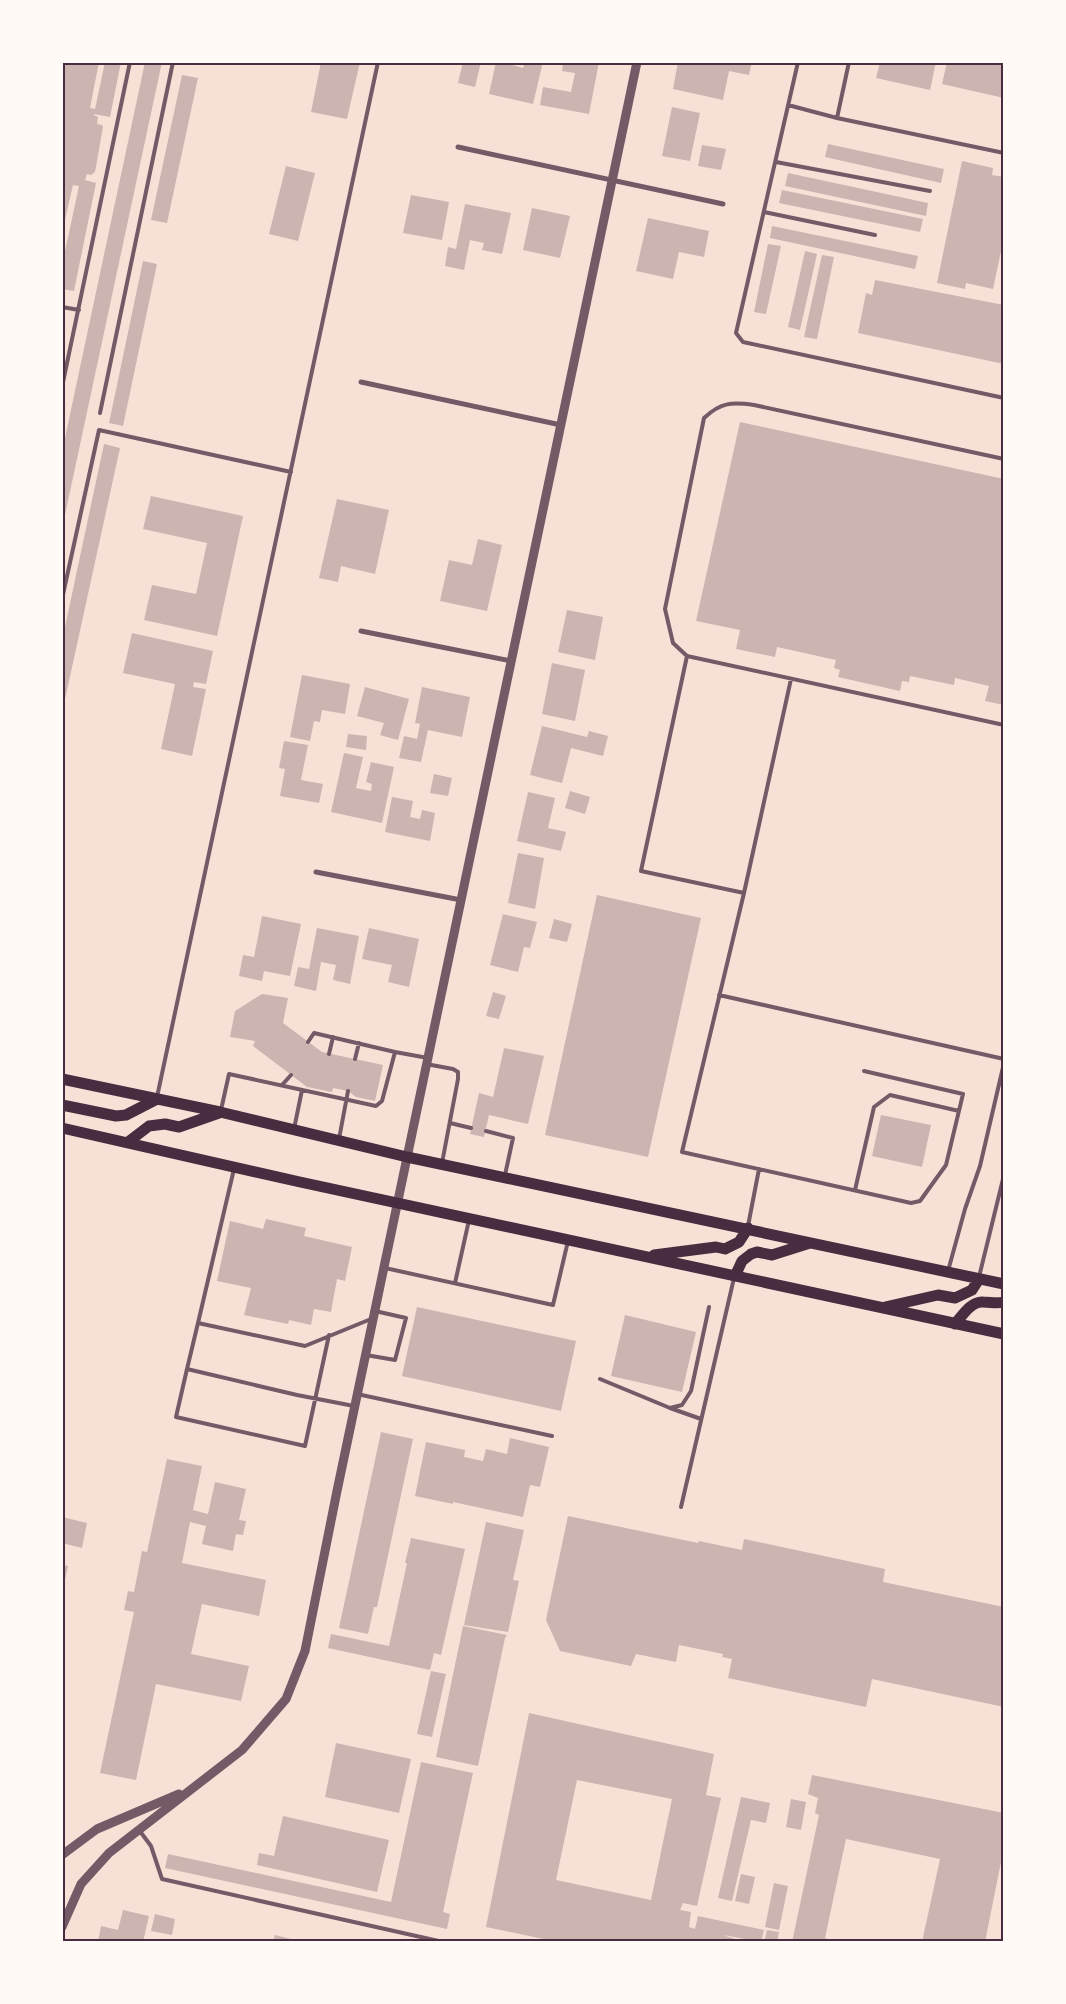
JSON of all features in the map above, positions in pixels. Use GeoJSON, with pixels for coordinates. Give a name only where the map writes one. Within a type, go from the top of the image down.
{"type":"FeatureCollection","features":[{"type":"Feature","properties":{"kind":"main road"},"geometry":{"type":"LineString","coordinates":[[62,1079],[220,1112],[407,1157],[748,1228],[1004,1284]]}},
{"type":"Feature","properties":{"kind":"main road"},"geometry":{"type":"LineString","coordinates":[[62,1105],[116,1116],[126,1115],[156,1099]]}},
{"type":"Feature","properties":{"kind":"main road"},"geometry":{"type":"LineString","coordinates":[[128,1142],[149,1126],[165,1124],[179,1127],[220,1112]]}},
{"type":"Feature","properties":{"kind":"main road"},"geometry":{"type":"LineString","coordinates":[[62,1128],[1004,1334]]}},
{"type":"Feature","properties":{"kind":"main road"},"geometry":{"type":"LineString","coordinates":[[647,1256],[716,1247],[725,1249],[739,1242],[748,1228]]}},
{"type":"Feature","properties":{"kind":"main road"},"geometry":{"type":"LineString","coordinates":[[734,1276],[742,1261],[751,1254],[756,1252],[772,1255],[812,1242]]}},
{"type":"Feature","properties":{"kind":"main road"},"geometry":{"type":"LineString","coordinates":[[881,1308],[938,1295],[955,1298],[972,1290],[979,1279]]}},
{"type":"Feature","properties":{"kind":"main road"},"geometry":{"type":"LineString","coordinates":[[954,1324],[976,1303],[981,1301],[995,1304],[1004,1302]]}},
{"type":"Feature","properties":{"kind":"street"},"geometry":{"type":"LineString","coordinates":[[62,1927],[81,1884],[109,1852],[242,1750],[286,1699],[305,1651],[365,1355],[637,62]]}},
{"type":"Feature","properties":{"kind":"street"},"geometry":{"type":"LineString","coordinates":[[458,147],[723,204]]}},
{"type":"Feature","properties":{"kind":"street"},"geometry":{"type":"LineString","coordinates":[[361,382],[560,425]]}},
{"type":"Feature","properties":{"kind":"street"},"geometry":{"type":"LineString","coordinates":[[361,631],[511,661]]}},
{"type":"Feature","properties":{"kind":"street"},"geometry":{"type":"LineString","coordinates":[[316,872],[461,900]]}},
{"type":"Feature","properties":{"kind":"street"},"geometry":{"type":"LineString","coordinates":[[62,1854],[97,1828],[191,1790]]}},
{"type":"Feature","properties":{"kind":"lane"},"geometry":{"type":"LineString","coordinates":[[62,387],[130,62]]}},
{"type":"Feature","properties":{"kind":"lane"},"geometry":{"type":"LineString","coordinates":[[100,412],[173,62]]}},
{"type":"Feature","properties":{"kind":"lane"},"geometry":{"type":"LineString","coordinates":[[156,1099],[378,62]]}},
{"type":"Feature","properties":{"kind":"lane"},"geometry":{"type":"LineString","coordinates":[[798,62],[736,333],[743,342],[1004,398]]}},
{"type":"Feature","properties":{"kind":"lane"},"geometry":{"type":"LineString","coordinates":[[837,118],[849,62]]}},
{"type":"Feature","properties":{"kind":"lane"},"geometry":{"type":"LineString","coordinates":[[788,105],[837,118],[1004,153]]}},
{"type":"Feature","properties":{"kind":"lane"},"geometry":{"type":"LineString","coordinates":[[776,162],[930,191]]}},
{"type":"Feature","properties":{"kind":"lane"},"geometry":{"type":"LineString","coordinates":[[764,212],[875,235]]}},
{"type":"Feature","properties":{"kind":"lane"},"geometry":{"type":"LineString","coordinates":[[62,307],[79,310]]}},
{"type":"Feature","properties":{"kind":"lane"},"geometry":{"type":"LineString","coordinates":[[1004,460],[754,404],[732,402],[714,409],[704,418],[665,609],[673,643],[687,656],[1004,725]]}},
{"type":"Feature","properties":{"kind":"lane"},"geometry":{"type":"LineString","coordinates":[[62,599],[99,430],[291,472]]}},
{"type":"Feature","properties":{"kind":"lane"},"geometry":{"type":"LineString","coordinates":[[687,656],[641,871],[744,893]]}},
{"type":"Feature","properties":{"kind":"lane"},"geometry":{"type":"LineString","coordinates":[[791,679],[744,893],[682,1152],[912,1203],[920,1201],[946,1166],[963,1094],[864,1071]]}},
{"type":"Feature","properties":{"kind":"lane"},"geometry":{"type":"LineString","coordinates":[[719,995],[1004,1061],[980,1166],[965,1209],[948,1272]]}},
{"type":"Feature","properties":{"kind":"lane"},"geometry":{"type":"LineString","coordinates":[[308,1042],[314,1033],[395,1052],[458,1072],[441,1164]]}},
{"type":"Feature","properties":{"kind":"lane"},"geometry":{"type":"LineString","coordinates":[[329,1054],[333,1037]]}},
{"type":"Feature","properties":{"kind":"lane"},"geometry":{"type":"LineString","coordinates":[[355,1059],[359,1043]]}},
{"type":"Feature","properties":{"kind":"lane"},"geometry":{"type":"LineString","coordinates":[[220,1112],[229,1074],[302,1090],[321,1092],[346,1100],[376,1106],[382,1101],[395,1052]]}},
{"type":"Feature","properties":{"kind":"lane"},"geometry":{"type":"LineString","coordinates":[[282,1085],[291,1074]]}},
{"type":"Feature","properties":{"kind":"lane"},"geometry":{"type":"LineString","coordinates":[[294,1131],[302,1090]]}},
{"type":"Feature","properties":{"kind":"lane"},"geometry":{"type":"LineString","coordinates":[[338,1141],[348,1091]]}},
{"type":"Feature","properties":{"kind":"lane"},"geometry":{"type":"LineString","coordinates":[[855,1190],[874,1107],[890,1095],[959,1111]]}},
{"type":"Feature","properties":{"kind":"lane"},"geometry":{"type":"LineString","coordinates":[[450,1123],[471,1128]]}},
{"type":"Feature","properties":{"kind":"lane"},"geometry":{"type":"LineString","coordinates":[[486,1131],[513,1138],[504,1177]]}},
{"type":"Feature","properties":{"kind":"lane"},"geometry":{"type":"LineString","coordinates":[[234,1167],[176,1417],[305,1446],[330,1335]]}},
{"type":"Feature","properties":{"kind":"lane"},"geometry":{"type":"LineString","coordinates":[[748,1228],[758,1169]]}},
{"type":"Feature","properties":{"kind":"lane"},"geometry":{"type":"LineString","coordinates":[[979,1279],[1004,1175]]}},
{"type":"Feature","properties":{"kind":"lane"},"geometry":{"type":"LineString","coordinates":[[455,1283],[470,1218]]}},
{"type":"Feature","properties":{"kind":"lane"},"geometry":{"type":"LineString","coordinates":[[384,1268],[553,1305],[568,1239]]}},
{"type":"Feature","properties":{"kind":"lane"},"geometry":{"type":"LineString","coordinates":[[681,1507],[734,1276]]}},
{"type":"Feature","properties":{"kind":"lane"},"geometry":{"type":"LineString","coordinates":[[670,1408],[682,1405],[690,1391],[709,1308]]}},
{"type":"Feature","properties":{"kind":"lane"},"geometry":{"type":"LineString","coordinates":[[198,1322],[305,1346],[374,1314],[406,1318],[395,1360],[365,1355]]}},
{"type":"Feature","properties":{"kind":"lane"},"geometry":{"type":"LineString","coordinates":[[187,1369],[355,1406]]}},
{"type":"Feature","properties":{"kind":"lane"},"geometry":{"type":"LineString","coordinates":[[600,1379],[670,1408],[701,1418]]}},
{"type":"Feature","properties":{"kind":"lane"},"geometry":{"type":"LineString","coordinates":[[357,1394],[552,1436]]}},
{"type":"Feature","properties":{"kind":"lane"},"geometry":{"type":"LineString","coordinates":[[139,1830],[151,1846],[162,1879],[443,1942]]}},
{"type":"Feature","properties":{"kind":"building"},"geometry":{"type":"Polygon","coordinates":[[[66,62],[99,62],[90,108],[95,109],[105,62],[121,62],[110,117],[94,114],[98,117],[97,124],[103,127],[95,172],[91,175],[87,174],[85,180],[96,183],[74,291],[62,289],[62,265],[79,186],[73,185],[62,233],[62,82],[66,62]]]}},
{"type":"Feature","properties":{"kind":"building"},"geometry":{"type":"Polygon","coordinates":[[[145,62],[162,62],[62,529],[62,452],[145,62]]]}},
{"type":"Feature","properties":{"kind":"building"},"geometry":{"type":"Polygon","coordinates":[[[321,62],[360,62],[347,119],[311,112],[321,62]]]}},
{"type":"Feature","properties":{"kind":"building"},"geometry":{"type":"Polygon","coordinates":[[[463,62],[481,62],[475,87],[458,83],[463,62]]]}},
{"type":"Feature","properties":{"kind":"building"},"geometry":{"type":"Polygon","coordinates":[[[496,62],[509,62],[509,64],[523,68],[525,62],[543,62],[533,104],[489,94],[496,62]]]}},
{"type":"Feature","properties":{"kind":"building"},"geometry":{"type":"Polygon","coordinates":[[[563,62],[599,62],[589,114],[540,105],[543,87],[571,92],[575,73],[562,71],[563,62]]]}},
{"type":"Feature","properties":{"kind":"building"},"geometry":{"type":"Polygon","coordinates":[[[678,62],[752,62],[749,75],[729,71],[723,100],[673,89],[678,62]]]}},
{"type":"Feature","properties":{"kind":"building"},"geometry":{"type":"Polygon","coordinates":[[[880,62],[936,62],[930,90],[876,78],[880,62]]]}},
{"type":"Feature","properties":{"kind":"building"},"geometry":{"type":"Polygon","coordinates":[[[947,62],[1004,62],[1004,98],[942,84],[947,62]]]}},
{"type":"Feature","properties":{"kind":"building"},"geometry":{"type":"Polygon","coordinates":[[[182,75],[198,78],[167,223],[151,220],[182,75]]]}},
{"type":"Feature","properties":{"kind":"building"},"geometry":{"type":"Polygon","coordinates":[[[672,107],[700,113],[690,161],[662,156],[672,107]]]}},
{"type":"Feature","properties":{"kind":"building"},"geometry":{"type":"Polygon","coordinates":[[[828,144],[944,169],[941,183],[825,157],[828,144]]]}},
{"type":"Feature","properties":{"kind":"building"},"geometry":{"type":"Polygon","coordinates":[[[702,145],[726,149],[721,170],[698,166],[702,145]]]}},
{"type":"Feature","properties":{"kind":"building"},"geometry":{"type":"Polygon","coordinates":[[[962,161],[993,168],[992,175],[1004,177],[1004,237],[993,289],[966,283],[965,289],[937,283],[962,161]]]}},
{"type":"Feature","properties":{"kind":"building"},"geometry":{"type":"Polygon","coordinates":[[[286,166],[315,173],[298,241],[269,234],[286,166]]]}},
{"type":"Feature","properties":{"kind":"building"},"geometry":{"type":"Polygon","coordinates":[[[788,173],[928,203],[926,216],[785,186],[788,173]]]}},
{"type":"Feature","properties":{"kind":"building"},"geometry":{"type":"Polygon","coordinates":[[[782,190],[923,219],[920,232],[779,203],[782,190]]]}},
{"type":"Feature","properties":{"kind":"building"},"geometry":{"type":"Polygon","coordinates":[[[411,195],[449,202],[442,240],[403,233],[411,195]]]}},
{"type":"Feature","properties":{"kind":"building"},"geometry":{"type":"Polygon","coordinates":[[[465,204],[511,213],[502,254],[482,250],[484,243],[470,240],[464,270],[445,266],[448,247],[456,249],[465,204]]]}},
{"type":"Feature","properties":{"kind":"building"},"geometry":{"type":"Polygon","coordinates":[[[532,208],[570,216],[560,258],[523,250],[532,208]]]}},
{"type":"Feature","properties":{"kind":"building"},"geometry":{"type":"Polygon","coordinates":[[[648,218],[709,231],[704,257],[679,252],[673,279],[636,271],[648,218]]]}},
{"type":"Feature","properties":{"kind":"building"},"geometry":{"type":"Polygon","coordinates":[[[772,226],[918,256],[915,269],[770,238],[772,226]]]}},
{"type":"Feature","properties":{"kind":"building"},"geometry":{"type":"Polygon","coordinates":[[[768,244],[781,246],[766,314],[754,312],[768,244]]]}},
{"type":"Feature","properties":{"kind":"building"},"geometry":{"type":"Polygon","coordinates":[[[805,251],[817,254],[800,330],[788,327],[805,251]]]}},
{"type":"Feature","properties":{"kind":"building"},"geometry":{"type":"Polygon","coordinates":[[[822,255],[834,257],[817,339],[804,337],[822,255]]]}},
{"type":"Feature","properties":{"kind":"building"},"geometry":{"type":"Polygon","coordinates":[[[143,261],[157,264],[123,426],[109,423],[143,261]]]}},
{"type":"Feature","properties":{"kind":"building"},"geometry":{"type":"Polygon","coordinates":[[[875,280],[1004,305],[1004,364],[858,333],[866,293],[872,295],[875,280]]]}},
{"type":"Feature","properties":{"kind":"building"},"geometry":{"type":"Polygon","coordinates":[[[740,422],[1004,479],[1004,705],[985,701],[989,686],[955,678],[954,685],[910,676],[909,682],[902,681],[900,691],[838,677],[840,670],[834,668],[836,660],[777,647],[775,657],[736,649],[740,630],[696,621],[740,422]]]}},
{"type":"Feature","properties":{"kind":"building"},"geometry":{"type":"Polygon","coordinates":[[[104,444],[120,448],[62,713],[62,641],[104,444]]]}},
{"type":"Feature","properties":{"kind":"building"},"geometry":{"type":"Polygon","coordinates":[[[151,496],[243,516],[217,636],[144,620],[152,585],[196,594],[207,543],[143,529],[151,496]]]}},
{"type":"Feature","properties":{"kind":"building"},"geometry":{"type":"Polygon","coordinates":[[[337,499],[389,510],[375,574],[341,566],[338,582],[319,578],[337,499]]]}},
{"type":"Feature","properties":{"kind":"building"},"geometry":{"type":"Polygon","coordinates":[[[478,539],[502,545],[487,611],[440,601],[449,560],[472,565],[478,539]]]}},
{"type":"Feature","properties":{"kind":"building"},"geometry":{"type":"Polygon","coordinates":[[[567,610],[603,617],[595,660],[558,652],[567,610]]]}},
{"type":"Feature","properties":{"kind":"building"},"geometry":{"type":"Polygon","coordinates":[[[132,633],[213,651],[206,684],[194,682],[193,687],[206,689],[192,756],[161,749],[175,684],[123,673],[132,633]]]}},
{"type":"Feature","properties":{"kind":"building"},"geometry":{"type":"Polygon","coordinates":[[[552,663],[585,670],[575,721],[542,714],[552,663]]]}},
{"type":"Feature","properties":{"kind":"building"},"geometry":{"type":"Polygon","coordinates":[[[302,675],[350,684],[345,714],[322,710],[320,722],[314,721],[310,741],[290,737],[302,675]]]}},
{"type":"Feature","properties":{"kind":"building"},"geometry":{"type":"Polygon","coordinates":[[[365,687],[409,699],[398,740],[380,735],[384,723],[357,716],[365,687]]]}},
{"type":"Feature","properties":{"kind":"building"},"geometry":{"type":"Polygon","coordinates":[[[422,687],[470,697],[462,737],[428,730],[421,762],[399,758],[404,736],[417,739],[420,724],[415,723],[422,687]]]}},
{"type":"Feature","properties":{"kind":"building"},"geometry":{"type":"Polygon","coordinates":[[[542,726],[587,737],[589,731],[608,736],[603,756],[571,748],[562,783],[530,775],[542,726]]]}},
{"type":"Feature","properties":{"kind":"building"},"geometry":{"type":"Polygon","coordinates":[[[348,734],[367,736],[366,750],[346,747],[348,734]]]}},
{"type":"Feature","properties":{"kind":"building"},"geometry":{"type":"Polygon","coordinates":[[[284,741],[308,745],[301,780],[323,784],[319,803],[280,796],[285,769],[279,768],[284,741]]]}},
{"type":"Feature","properties":{"kind":"building"},"geometry":{"type":"Polygon","coordinates":[[[344,753],[363,757],[356,788],[371,791],[372,784],[366,782],[371,762],[394,767],[382,823],[331,812],[344,753]]]}},
{"type":"Feature","properties":{"kind":"building"},"geometry":{"type":"Polygon","coordinates":[[[434,774],[452,778],[448,796],[430,793],[434,774]]]}},
{"type":"Feature","properties":{"kind":"building"},"geometry":{"type":"Polygon","coordinates":[[[570,791],[590,797],[585,814],[565,808],[570,791]]]}},
{"type":"Feature","properties":{"kind":"building"},"geometry":{"type":"Polygon","coordinates":[[[528,792],[555,798],[548,828],[566,832],[561,851],[517,841],[528,792]]]}},
{"type":"Feature","properties":{"kind":"building"},"geometry":{"type":"Polygon","coordinates":[[[392,797],[413,801],[410,817],[420,819],[422,810],[435,813],[430,841],[385,832],[392,797]]]}},
{"type":"Feature","properties":{"kind":"building"},"geometry":{"type":"Polygon","coordinates":[[[518,853],[544,858],[535,909],[508,903],[518,853]]]}},
{"type":"Feature","properties":{"kind":"building"},"geometry":{"type":"Polygon","coordinates":[[[597,895],[701,918],[648,1157],[545,1135],[597,895]]]}},
{"type":"Feature","properties":{"kind":"building"},"geometry":{"type":"Polygon","coordinates":[[[503,914],[537,922],[530,948],[524,947],[518,972],[490,965],[503,914]]]}},
{"type":"Feature","properties":{"kind":"building"},"geometry":{"type":"Polygon","coordinates":[[[262,916],[301,924],[290,976],[264,971],[262,981],[239,976],[243,955],[254,957],[262,916]]]}},
{"type":"Feature","properties":{"kind":"building"},"geometry":{"type":"Polygon","coordinates":[[[554,919],[572,924],[567,942],[549,938],[554,919]]]}},
{"type":"Feature","properties":{"kind":"building"},"geometry":{"type":"Polygon","coordinates":[[[317,928],[359,936],[350,984],[333,980],[336,965],[321,962],[316,991],[294,986],[298,967],[309,969],[317,928]]]}},
{"type":"Feature","properties":{"kind":"building"},"geometry":{"type":"Polygon","coordinates":[[[369,928],[419,939],[409,987],[388,982],[392,965],[362,959],[369,928]]]}},
{"type":"Feature","properties":{"kind":"building"},"geometry":{"type":"Polygon","coordinates":[[[493,992],[506,996],[499,1019],[486,1016],[493,992]]]}},
{"type":"Feature","properties":{"kind":"building"},"geometry":{"type":"Polygon","coordinates":[[[262,994],[288,998],[283,1023],[322,1052],[383,1065],[375,1101],[356,1097],[348,1091],[333,1088],[332,1092],[307,1087],[253,1046],[255,1041],[230,1037],[235,1011],[262,994]]]}},
{"type":"Feature","properties":{"kind":"building"},"geometry":{"type":"Polygon","coordinates":[[[504,1048],[544,1056],[528,1124],[489,1115],[484,1137],[470,1134],[479,1093],[493,1097],[504,1048]]]}},
{"type":"Feature","properties":{"kind":"building"},"geometry":{"type":"Polygon","coordinates":[[[881,1115],[931,1125],[922,1167],[872,1156],[881,1115]]]}},
{"type":"Feature","properties":{"kind":"building"},"geometry":{"type":"Polygon","coordinates":[[[266,1219],[306,1228],[304,1236],[352,1247],[345,1281],[337,1279],[331,1312],[314,1309],[311,1325],[289,1320],[288,1324],[244,1315],[251,1288],[217,1281],[230,1221],[263,1229],[266,1219]]]}},
{"type":"Feature","properties":{"kind":"building"},"geometry":{"type":"Polygon","coordinates":[[[417,1307],[576,1341],[561,1411],[402,1376],[417,1307]]]}},
{"type":"Feature","properties":{"kind":"building"},"geometry":{"type":"Polygon","coordinates":[[[625,1315],[696,1332],[682,1392],[611,1376],[625,1315]]]}},
{"type":"Feature","properties":{"kind":"building"},"geometry":{"type":"Polygon","coordinates":[[[381,1432],[413,1439],[377,1607],[374,1607],[368,1634],[339,1628],[381,1432]]]}},
{"type":"Feature","properties":{"kind":"building"},"geometry":{"type":"Polygon","coordinates":[[[510,1438],[549,1447],[540,1487],[530,1485],[523,1517],[415,1496],[426,1442],[465,1450],[464,1457],[483,1461],[486,1449],[507,1454],[510,1438]]]}},
{"type":"Feature","properties":{"kind":"building"},"geometry":{"type":"Polygon","coordinates":[[[167,1459],[202,1466],[193,1510],[208,1514],[215,1482],[246,1489],[239,1520],[246,1521],[243,1535],[236,1534],[233,1551],[202,1544],[206,1526],[190,1522],[182,1563],[266,1580],[259,1616],[202,1604],[191,1654],[249,1666],[241,1701],[156,1684],[136,1780],[100,1773],[134,1612],[124,1610],[128,1591],[134,1592],[142,1551],[147,1552],[167,1459]]]}},
{"type":"Feature","properties":{"kind":"building"},"geometry":{"type":"Polygon","coordinates":[[[568,1516],[698,1543],[699,1541],[742,1550],[744,1539],[885,1569],[883,1582],[1004,1607],[1004,1707],[872,1679],[866,1707],[728,1678],[732,1659],[722,1657],[723,1654],[679,1645],[676,1662],[636,1654],[631,1666],[560,1651],[546,1620],[568,1516]]]}},
{"type":"Feature","properties":{"kind":"building"},"geometry":{"type":"Polygon","coordinates":[[[62,1517],[87,1523],[82,1548],[62,1543],[62,1517]]]}},
{"type":"Feature","properties":{"kind":"building"},"geometry":{"type":"Polygon","coordinates":[[[486,1522],[524,1530],[513,1580],[519,1581],[508,1632],[464,1625],[486,1522]]]}},
{"type":"Feature","properties":{"kind":"building"},"geometry":{"type":"Polygon","coordinates":[[[411,1538],[465,1549],[441,1655],[434,1653],[430,1670],[328,1648],[331,1634],[389,1646],[411,1538]]]}},
{"type":"Feature","properties":{"kind":"building"},"geometry":{"type":"Polygon","coordinates":[[[62,1565],[68,1566],[63,1589],[62,1588],[62,1565]]]}},
{"type":"Feature","properties":{"kind":"building"},"geometry":{"type":"Polygon","coordinates":[[[463,1626],[507,1635],[478,1766],[436,1757],[463,1626]]]}},
{"type":"Feature","properties":{"kind":"building"},"geometry":{"type":"Polygon","coordinates":[[[431,1671],[446,1674],[432,1737],[417,1734],[431,1671]]]}},
{"type":"Feature","properties":{"kind":"building"},"geometry":{"type":"Polygon","coordinates":[[[529,1713],[714,1754],[706,1795],[721,1798],[697,1906],[683,1903],[680,1910],[691,1912],[689,1927],[695,1929],[698,1916],[764,1930],[761,1942],[723,1935],[744,1942],[558,1942],[486,1927],[529,1713]],[[577,1780],[556,1880],[651,1900],[672,1799],[577,1780]]]}},
{"type":"Feature","properties":{"kind":"building"},"geometry":{"type":"Polygon","coordinates":[[[336,1743],[411,1759],[399,1813],[325,1797],[336,1743]]]}},
{"type":"Feature","properties":{"kind":"building"},"geometry":{"type":"Polygon","coordinates":[[[421,1762],[473,1773],[443,1912],[450,1914],[447,1929],[165,1868],[168,1854],[391,1902],[421,1762]]]}},
{"type":"Feature","properties":{"kind":"building"},"geometry":{"type":"Polygon","coordinates":[[[812,1775],[1004,1813],[1004,1847],[985,1942],[922,1942],[940,1859],[846,1839],[825,1938],[837,1942],[792,1942],[819,1815],[815,1813],[818,1798],[808,1794],[812,1775]]]}},
{"type":"Feature","properties":{"kind":"building"},"geometry":{"type":"Polygon","coordinates":[[[741,1797],[770,1803],[766,1823],[751,1820],[732,1901],[718,1898],[741,1797]]]}},
{"type":"Feature","properties":{"kind":"building"},"geometry":{"type":"Polygon","coordinates":[[[791,1799],[806,1802],[801,1830],[786,1827],[791,1799]]]}},
{"type":"Feature","properties":{"kind":"building"},"geometry":{"type":"Polygon","coordinates":[[[283,1816],[389,1840],[377,1892],[257,1865],[259,1853],[274,1856],[283,1816]]]}},
{"type":"Feature","properties":{"kind":"building"},"geometry":{"type":"Polygon","coordinates":[[[741,1874],[755,1877],[749,1904],[735,1901],[741,1874]]]}},
{"type":"Feature","properties":{"kind":"building"},"geometry":{"type":"Polygon","coordinates":[[[774,1883],[788,1886],[779,1930],[765,1927],[774,1883]]]}},
{"type":"Feature","properties":{"kind":"building"},"geometry":{"type":"Polygon","coordinates":[[[123,1910],[149,1916],[143,1942],[98,1942],[101,1926],[118,1930],[123,1910]]]}},
{"type":"Feature","properties":{"kind":"building"},"geometry":{"type":"Polygon","coordinates":[[[155,1914],[175,1919],[172,1935],[151,1931],[155,1914]]]}},
{"type":"Feature","properties":{"kind":"building"},"geometry":{"type":"Polygon","coordinates":[[[767,1930],[779,1932],[777,1942],[764,1942],[767,1930]]]}},
{"type":"Feature","properties":{"kind":"building"},"geometry":{"type":"Polygon","coordinates":[[[275,1935],[295,1940],[295,1942],[273,1942],[275,1935]]]}}]}
